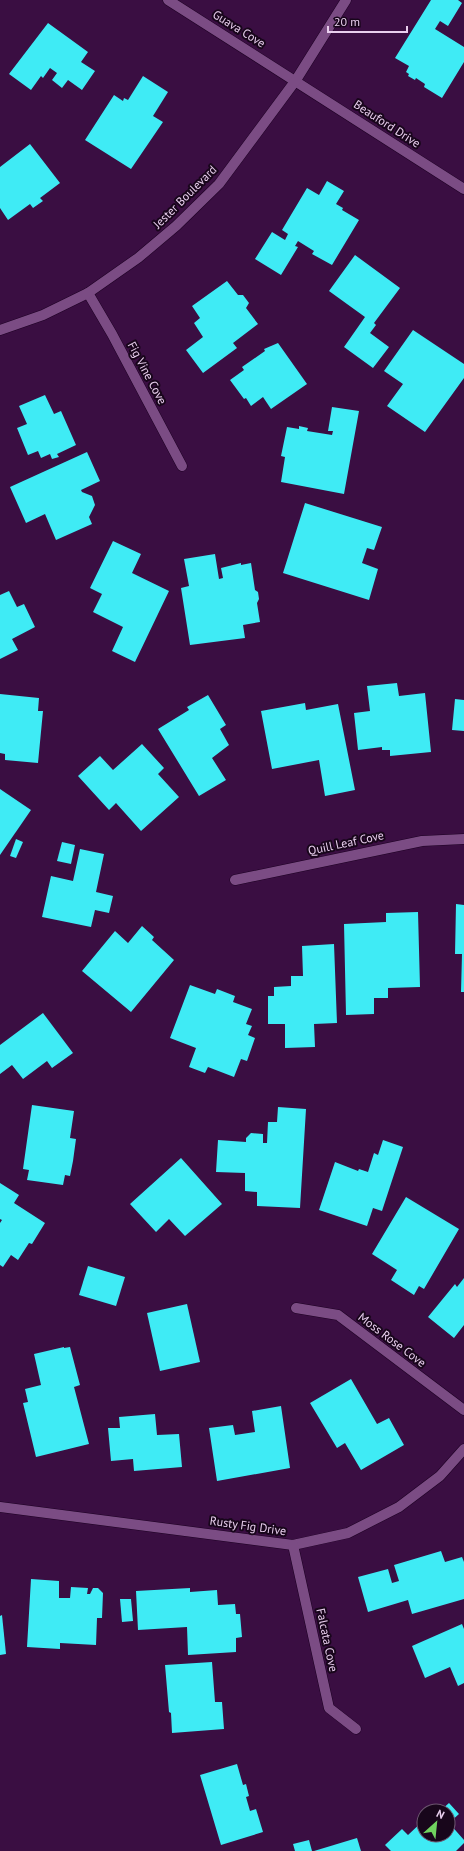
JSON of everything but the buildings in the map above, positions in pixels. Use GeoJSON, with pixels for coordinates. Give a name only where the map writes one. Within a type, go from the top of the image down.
{"type":"FeatureCollection","features":[{"type":"Feature","properties":{"kind":"street","name":"Guava Cove"},"geometry":{"type":"LineString","coordinates":[[168,0],[296,80]]}},
{"type":"Feature","properties":{"kind":"street","name":"Jester Boulevard"},"geometry":{"type":"LineString","coordinates":[[0,330],[43,314],[88,293],[138,258],[176,226],[219,184],[296,80],[346,0]]}},
{"type":"Feature","properties":{"kind":"street","name":"Beauford Drive"},"geometry":{"type":"LineString","coordinates":[[296,80],[464,189]]}},
{"type":"Feature","properties":{"kind":"street","name":"Fig Vine Cove"},"geometry":{"type":"LineString","coordinates":[[88,293],[112,334],[182,466]]}},
{"type":"Feature","properties":{"kind":"street","name":"Quill Leaf Cove"},"geometry":{"type":"LineString","coordinates":[[235,880],[422,841],[464,839]]}},
{"type":"Feature","properties":{"kind":"street","name":"Moss Rose Cove"},"geometry":{"type":"LineString","coordinates":[[296,1308],[338,1315],[464,1410]]}},
{"type":"Feature","properties":{"kind":"street","name":"Rusty Fig Drive"},"geometry":{"type":"LineString","coordinates":[[0,1506],[294,1545],[348,1533],[399,1507],[440,1476],[464,1449]]}},
{"type":"Feature","properties":{"kind":"street","name":"Falcata Cove"},"geometry":{"type":"LineString","coordinates":[[294,1545],[329,1708],[356,1729]]}}]}
